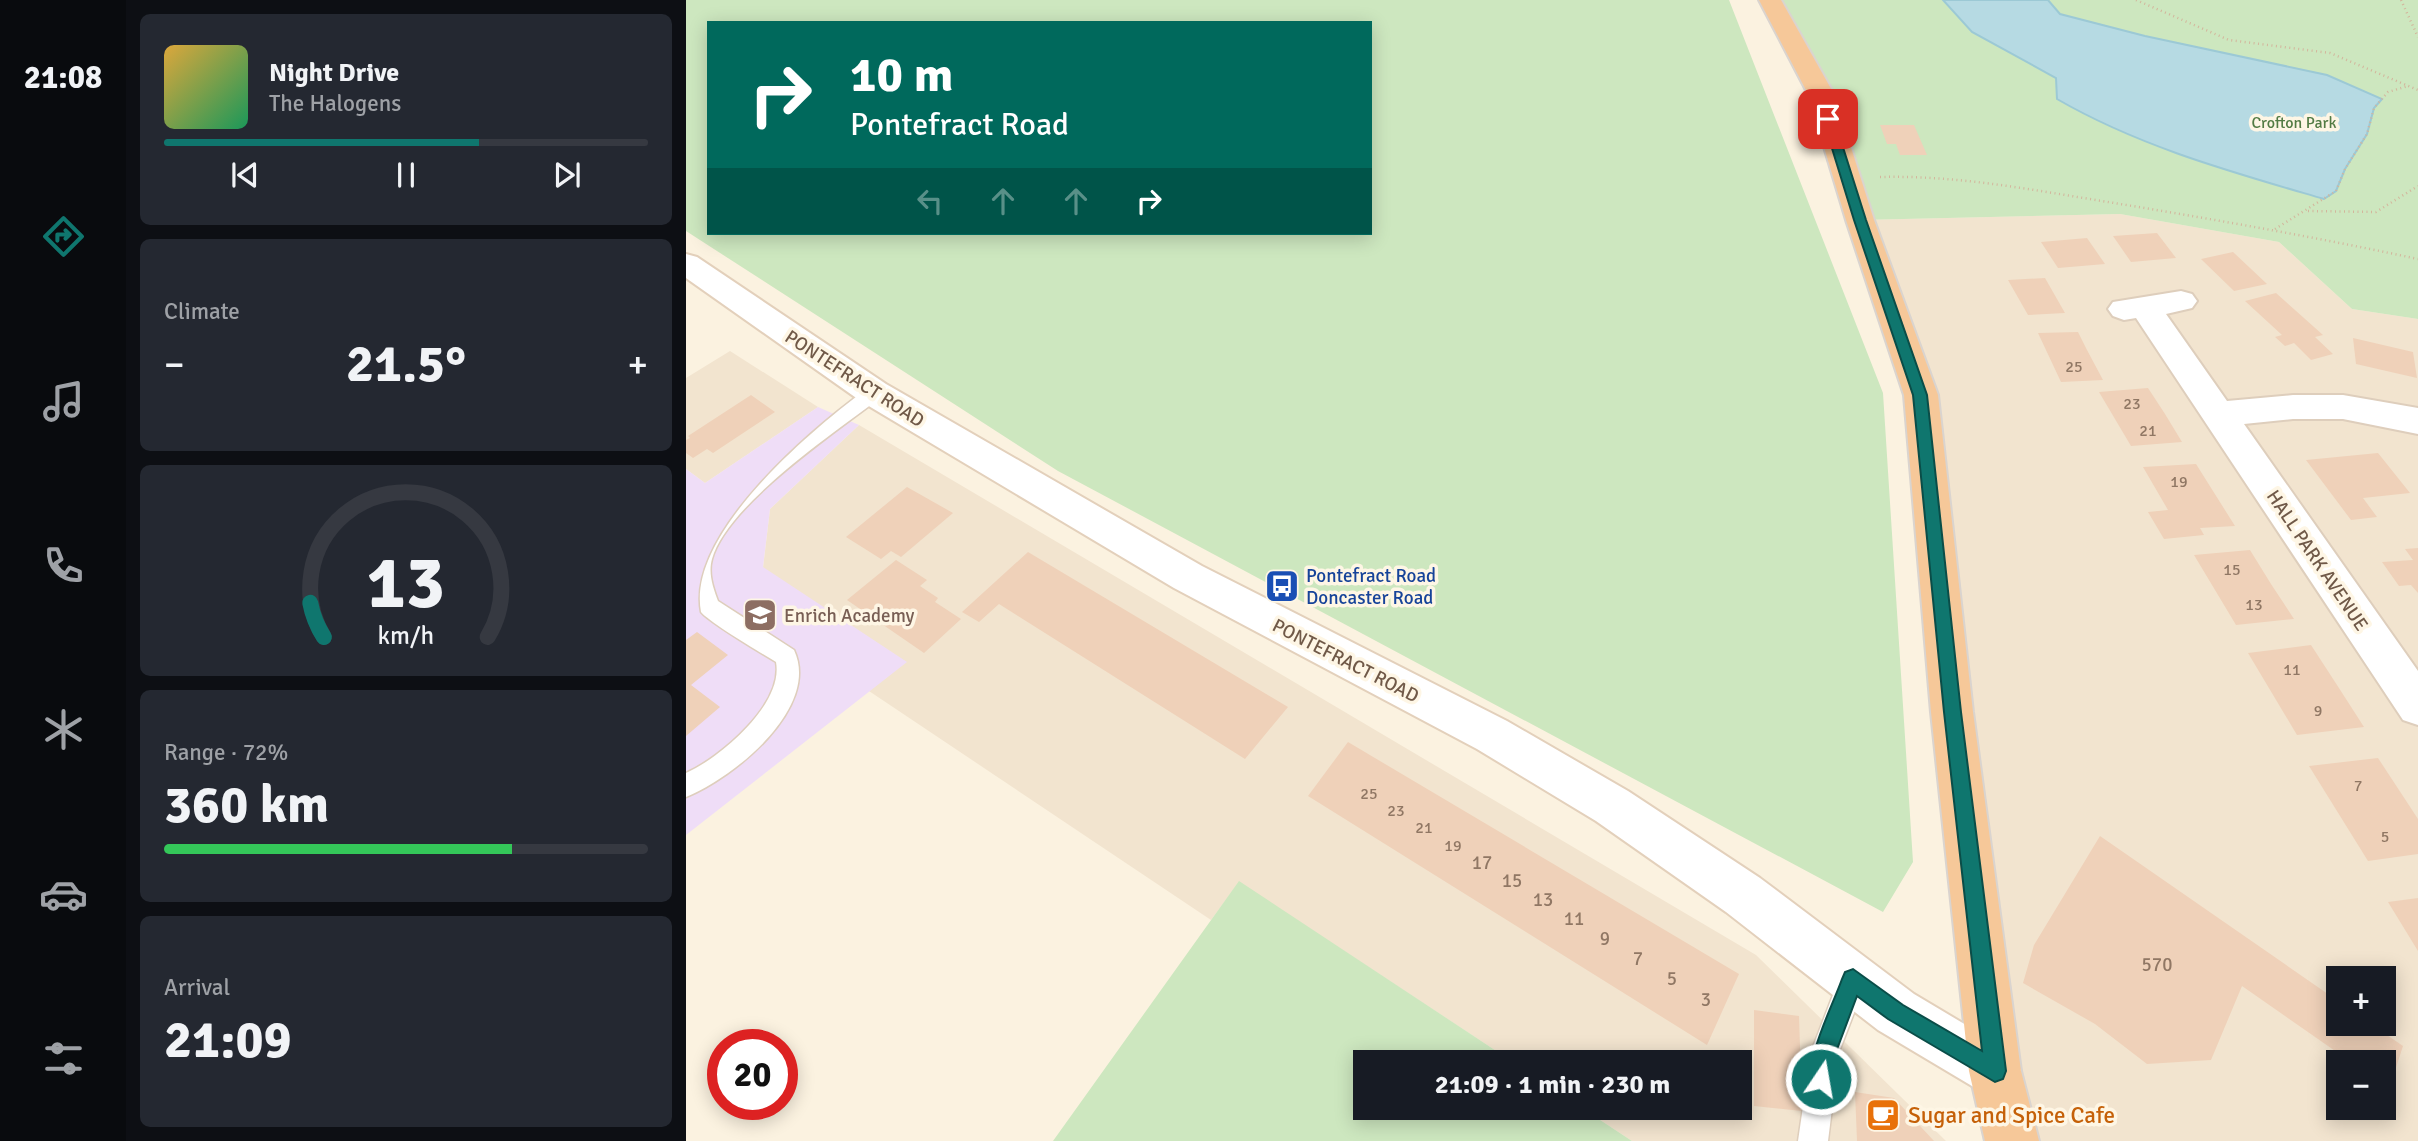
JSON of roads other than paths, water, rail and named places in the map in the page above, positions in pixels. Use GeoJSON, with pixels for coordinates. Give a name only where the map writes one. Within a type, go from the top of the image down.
{"type":"FeatureCollection","features":[{"type":"Feature","properties":{"kind":"highway"},"geometry":{"type":"LineString","coordinates":[[1770,0],[1821,94],[1846,177],[1920,395],[1952,712],[1995,1071],[2012,1141]]}},
{"type":"Feature","properties":{"kind":"main road","name":"PONTEFRACT ROAD"},"geometry":{"type":"LineString","coordinates":[[686,264],[874,393],[1188,578],[1492,735],[1612,806],[1743,895],[1896,1012],[1995,1071]]}},
{"type":"Feature","properties":{"kind":"main road","name":"HALL PARK AVENUE"},"geometry":{"type":"LineString","coordinates":[[2181,301],[2134,307],[2218,414],[2418,706]]}},
{"type":"Feature","properties":{"kind":"main road"},"geometry":{"type":"LineString","coordinates":[[2218,414],[2292,407],[2343,407],[2418,421]]}},
{"type":"Feature","properties":{"kind":"lane"},"geometry":{"type":"LineString","coordinates":[[686,785],[727,761],[753,738],[775,709],[789,675],[786,657],[710,607],[700,573],[702,555],[717,530],[738,504],[778,467],[874,393]]}},
{"type":"Feature","properties":{"kind":"lane"},"geometry":{"type":"LineString","coordinates":[[1813,1141],[1825,1052],[1853,979]]}},
{"type":"Feature","properties":{"kind":"water"},"geometry":{"type":"Polygon","coordinates":[[[1943,0],[2048,0],[2060,14],[2145,36],[2327,75],[2382,99],[2374,108],[2367,134],[2345,169],[2336,191],[2324,199],[2187,157],[2089,116],[2057,99],[2056,78],[1972,32],[1943,0]]]}},
{"type":"Feature","properties":{"kind":"place","name":"Pontefract Road Doncaster Road"},"geometry":{"type":"Point","coordinates":[1282,586]}},
{"type":"Feature","properties":{"kind":"place","name":"Enrich Academy"},"geometry":{"type":"Point","coordinates":[760,615]}},
{"type":"Feature","properties":{"kind":"place","name":"Sugar and Spice Cafe"},"geometry":{"type":"Point","coordinates":[1883,1115]}},
{"type":"Feature","properties":{"kind":"park label","name":"Crofton Park"},"geometry":{"type":"Point","coordinates":[2294,122]}}]}
